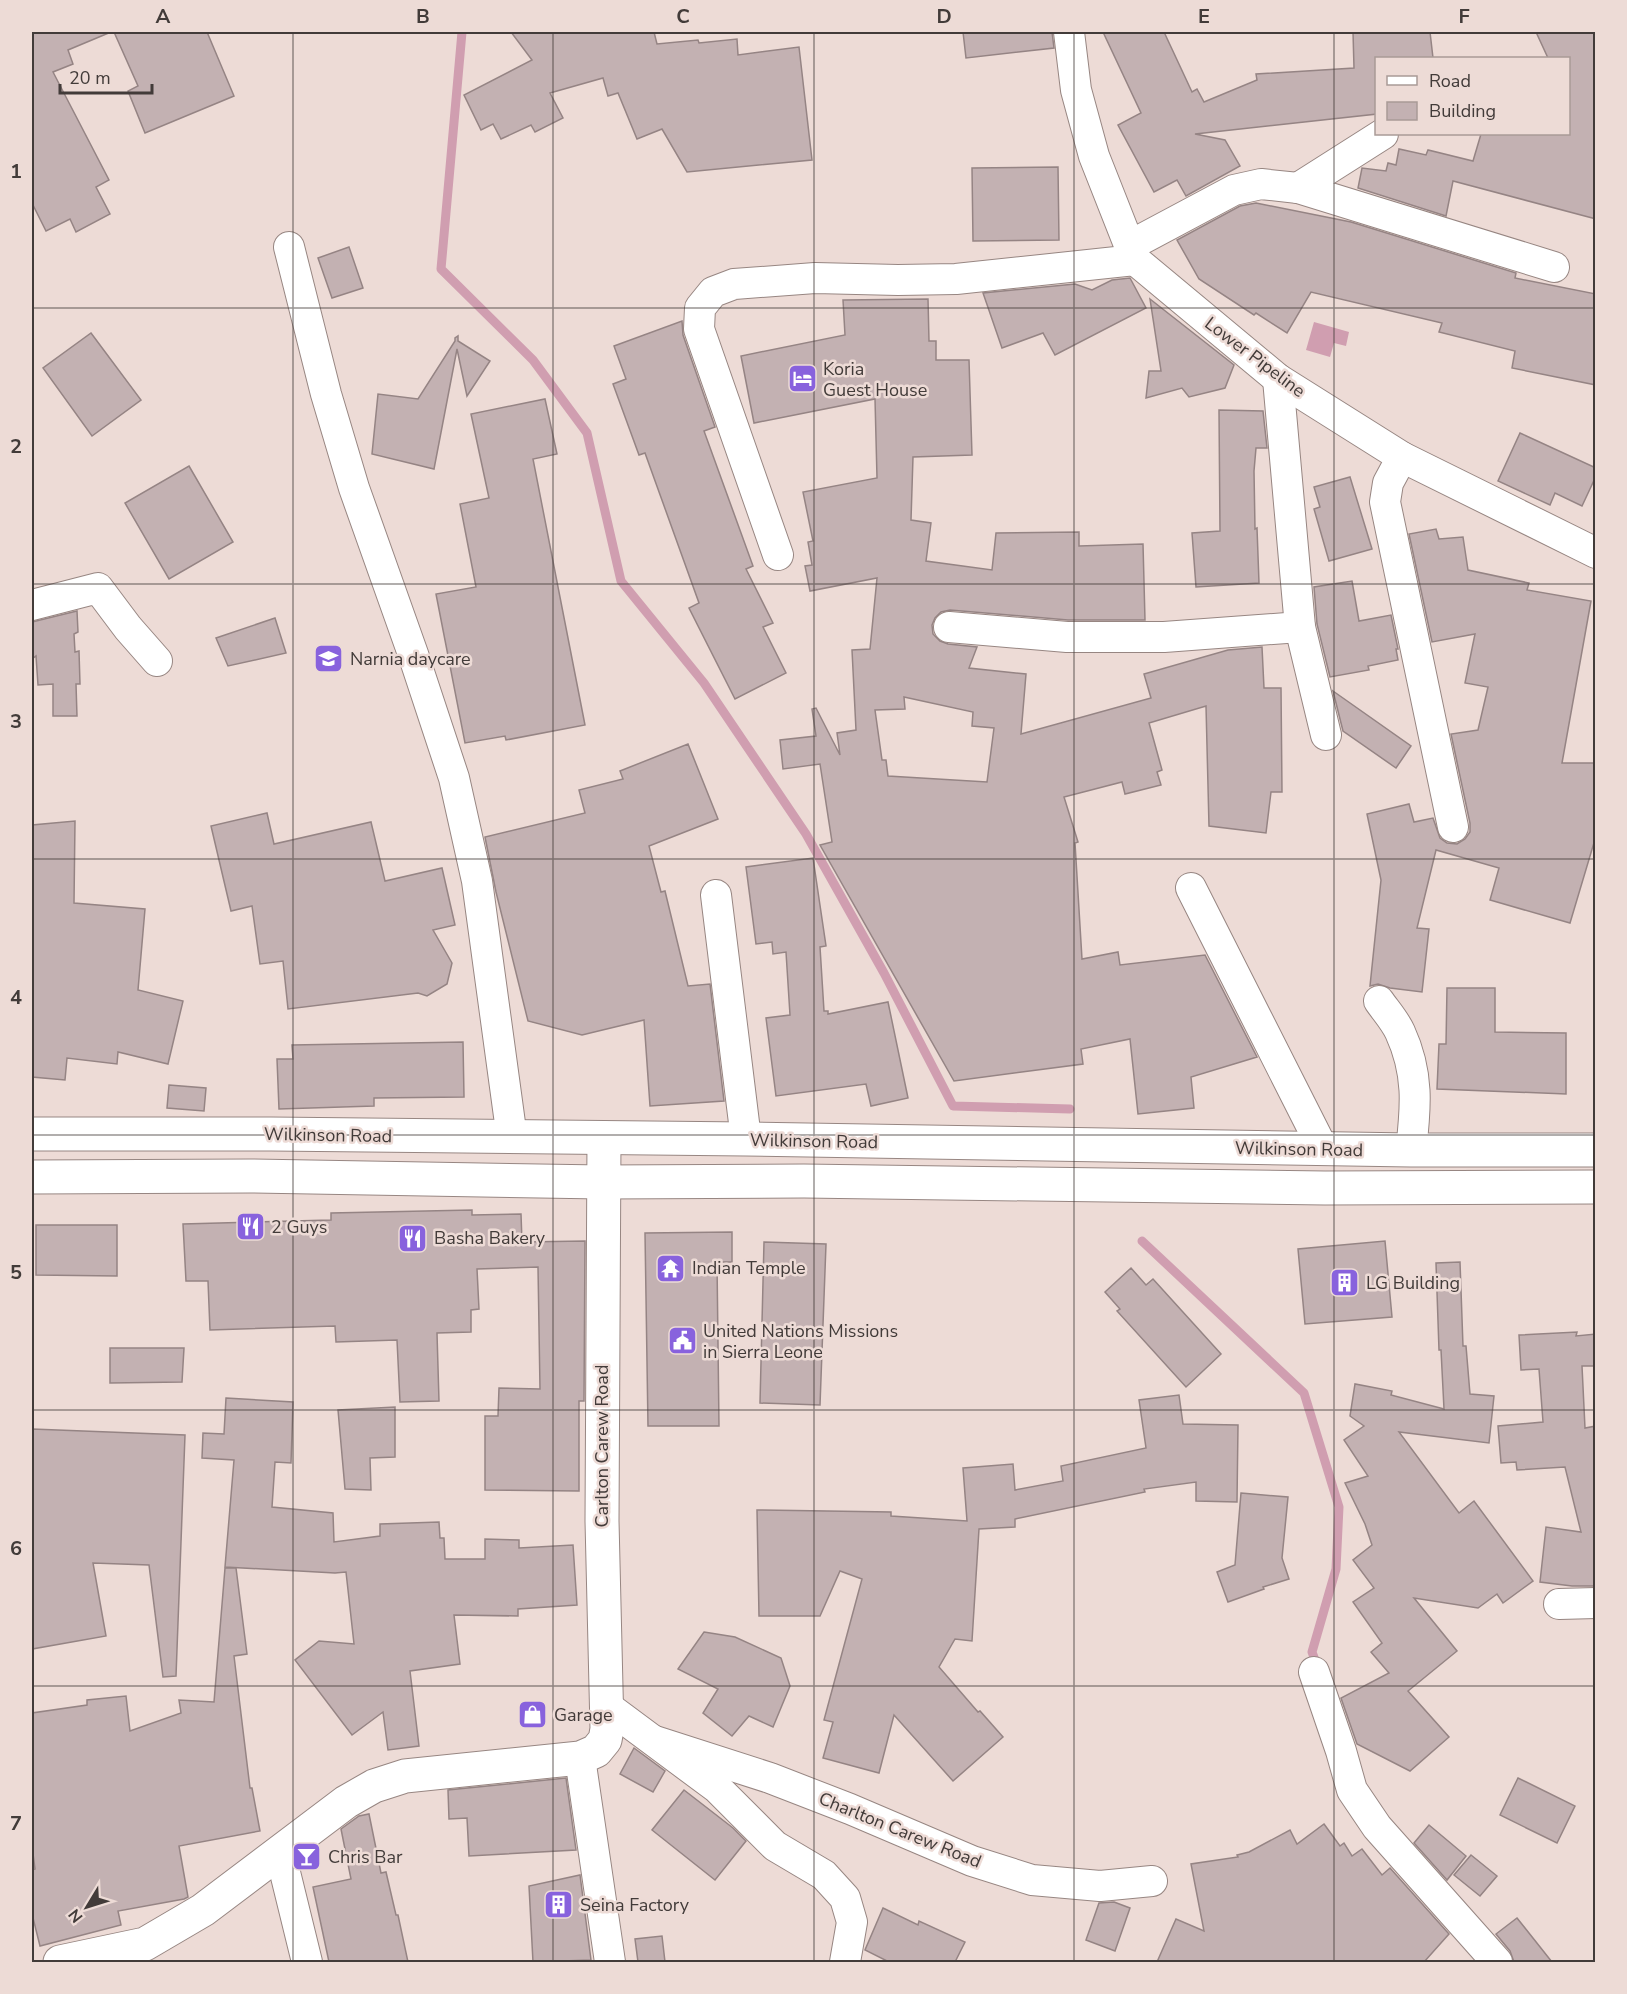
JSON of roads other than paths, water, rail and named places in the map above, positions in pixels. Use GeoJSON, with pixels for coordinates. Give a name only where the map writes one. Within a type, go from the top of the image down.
{"type":"FeatureCollection","features":[{"type":"Feature","properties":{"kind":"main road","name":"Wilkinson Road"},"geometry":{"type":"LineString","coordinates":[[32,1134],[271,1134],[1323,1149],[1596,1150]]}},
{"type":"Feature","properties":{"kind":"main road","name":"Carlton Carew Road"},"geometry":{"type":"LineString","coordinates":[[588,1754],[605,1740],[608,1707],[602,1521],[604,1138]]}},
{"type":"Feature","properties":{"kind":"main road"},"geometry":{"type":"LineString","coordinates":[[32,1177],[251,1176],[602,1182],[804,1181],[1325,1188],[1596,1187]]}},
{"type":"Feature","properties":{"kind":"main road"},"geometry":{"type":"LineString","coordinates":[[60,1962],[145,1944],[203,1910],[346,1802],[374,1786],[405,1776],[588,1754]]}},
{"type":"Feature","properties":{"kind":"street","name":"Lower Pipeline"},"geometry":{"type":"LineString","coordinates":[[1069,32],[1076,90],[1094,156],[1132,253],[1278,379],[1402,457],[1596,553]]}},
{"type":"Feature","properties":{"kind":"street"},"geometry":{"type":"LineString","coordinates":[[1298,188],[1381,135]]}},
{"type":"Feature","properties":{"kind":"street"},"geometry":{"type":"LineString","coordinates":[[778,555],[699,329],[699,308],[713,292],[734,284],[815,278],[956,279],[1132,253],[1234,190],[1261,184],[1298,188],[1554,267]]}},
{"type":"Feature","properties":{"kind":"street"},"geometry":{"type":"LineString","coordinates":[[289,247],[326,394],[354,488],[454,778],[477,881],[512,1138]]}},
{"type":"Feature","properties":{"kind":"street"},"geometry":{"type":"LineString","coordinates":[[1278,379],[1300,627],[1326,735]]}},
{"type":"Feature","properties":{"kind":"street"},"geometry":{"type":"LineString","coordinates":[[1402,457],[1389,483],[1385,502],[1453,827]]}},
{"type":"Feature","properties":{"kind":"street"},"geometry":{"type":"LineString","coordinates":[[32,605],[98,588],[128,628],[157,661]]}},
{"type":"Feature","properties":{"kind":"street"},"geometry":{"type":"LineString","coordinates":[[950,627],[1067,637],[1164,637],[1300,627]]}},
{"type":"Feature","properties":{"kind":"street"},"geometry":{"type":"LineString","coordinates":[[1191,888],[1323,1149]]}},
{"type":"Feature","properties":{"kind":"street"},"geometry":{"type":"LineString","coordinates":[[716,895],[746,1139]]}},
{"type":"Feature","properties":{"kind":"street"},"geometry":{"type":"LineString","coordinates":[[1379,1001],[1400,1030],[1413,1067],[1417,1107],[1411,1150]]}},
{"type":"Feature","properties":{"kind":"street"},"geometry":{"type":"LineString","coordinates":[[1559,1605],[1596,1603]]}},
{"type":"Feature","properties":{"kind":"street"},"geometry":{"type":"LineString","coordinates":[[1314,1672],[1352,1790],[1377,1827],[1497,1962]]}},
{"type":"Feature","properties":{"kind":"street"},"geometry":{"type":"LineString","coordinates":[[608,1707],[717,1788],[775,1846],[824,1875],[845,1898],[852,1922],[845,1962]]}},
{"type":"Feature","properties":{"kind":"street","name":"Charlton Carew Road"},"geometry":{"type":"LineString","coordinates":[[655,1741],[770,1778],[972,1861],[1032,1880],[1100,1886],[1152,1881]]}},
{"type":"Feature","properties":{"kind":"street"},"geometry":{"type":"LineString","coordinates":[[588,1754],[610,1962]]}},
{"type":"Feature","properties":{"kind":"street"},"geometry":{"type":"LineString","coordinates":[[280,1852],[307,1962]]}},
{"type":"Feature","properties":{"kind":"waterway"},"geometry":{"type":"LineString","coordinates":[[462,32],[441,269],[533,360],[587,433],[621,581],[704,683],[806,834],[884,973],[953,1106],[1070,1109]]}},
{"type":"Feature","properties":{"kind":"waterway"},"geometry":{"type":"LineString","coordinates":[[1142,1241],[1304,1393],[1339,1507],[1336,1569],[1312,1652],[1318,1668]]}},
{"type":"Feature","properties":{"kind":"place","name":"Koria Guest House"},"geometry":{"type":"Point","coordinates":[802,379]}},
{"type":"Feature","properties":{"kind":"place","name":"Narnia daycare"},"geometry":{"type":"Point","coordinates":[329,659]}},
{"type":"Feature","properties":{"kind":"place","name":"2 Guys"},"geometry":{"type":"Point","coordinates":[250,1227]}},
{"type":"Feature","properties":{"kind":"place","name":"Basha Bakery"},"geometry":{"type":"Point","coordinates":[413,1238]}},
{"type":"Feature","properties":{"kind":"place","name":"Indian Temple"},"geometry":{"type":"Point","coordinates":[671,1268]}},
{"type":"Feature","properties":{"kind":"place","name":"LG Building"},"geometry":{"type":"Point","coordinates":[1345,1283]}},
{"type":"Feature","properties":{"kind":"place","name":"United Nations Missions in Sierra Leone"},"geometry":{"type":"Point","coordinates":[682,1341]}},
{"type":"Feature","properties":{"kind":"place","name":"Garage"},"geometry":{"type":"Point","coordinates":[533,1715]}},
{"type":"Feature","properties":{"kind":"place","name":"Chris Bar"},"geometry":{"type":"Point","coordinates":[307,1857]}},
{"type":"Feature","properties":{"kind":"place","name":"Seina Factory"},"geometry":{"type":"Point","coordinates":[559,1905]}}]}
